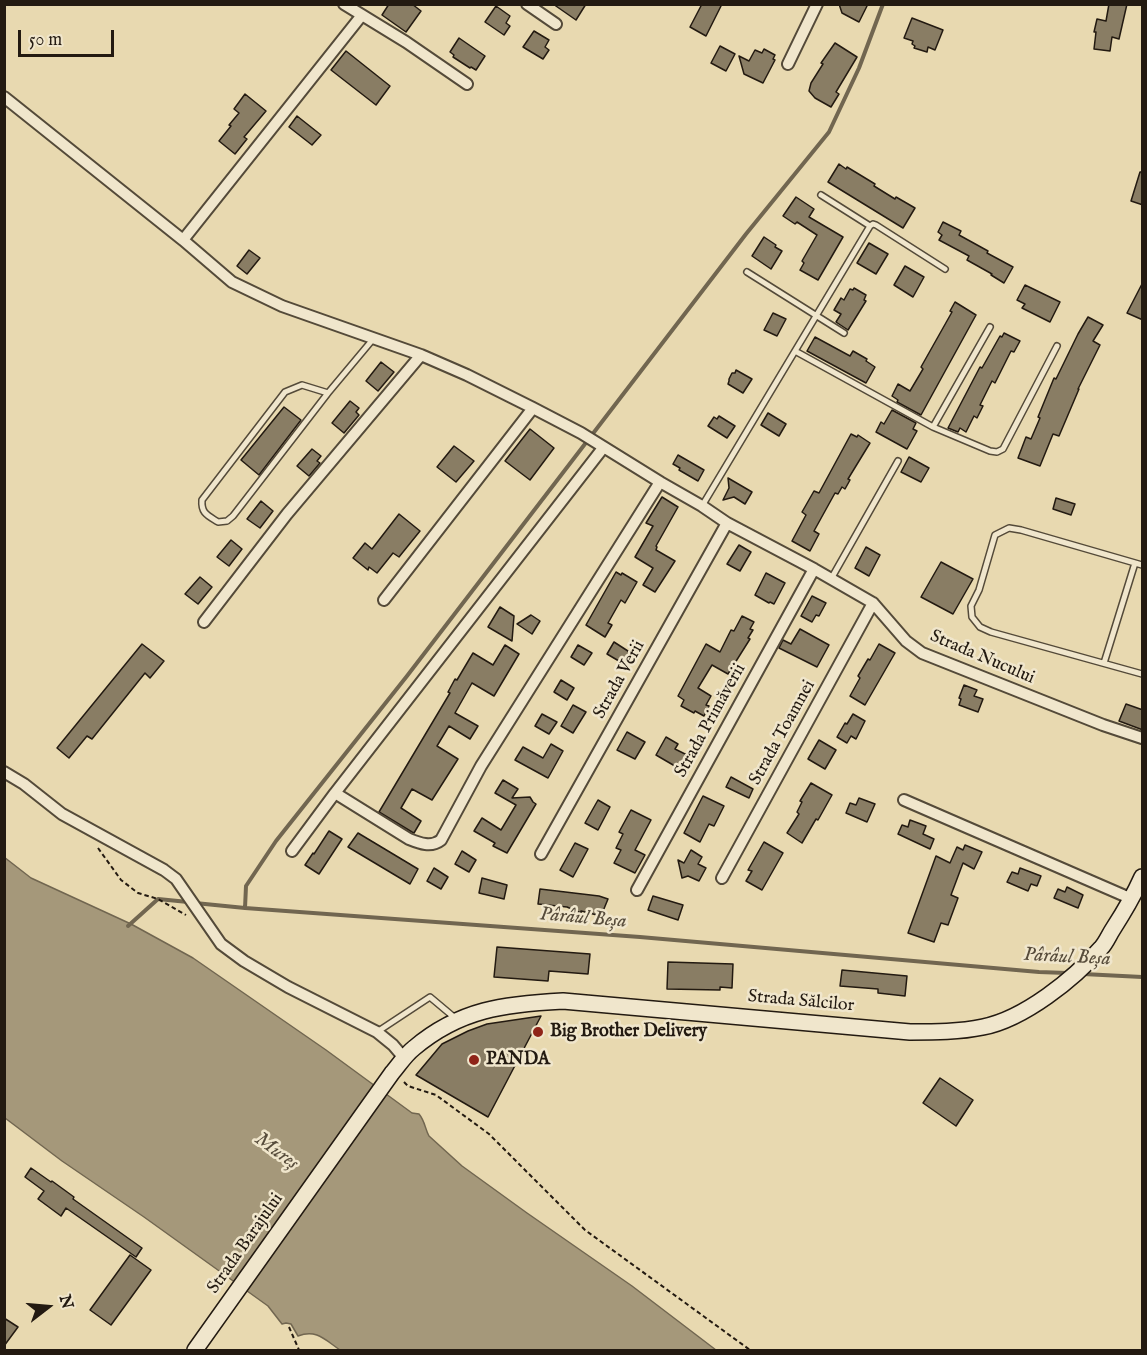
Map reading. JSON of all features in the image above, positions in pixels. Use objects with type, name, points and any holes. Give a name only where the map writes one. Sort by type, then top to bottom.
[{"type":"main road","name":"Strada Sălcilor","points":[[404,1058],[438,1029],[476,1012],[518,1003],[562,1000],[910,1032],[950,1032],[985,1027],[1012,1017],[1036,1004],[1070,978],[1101,948],[1143,877]]},
{"type":"main road","name":"Strada Barajului","points":[[195,1350],[404,1058]]},
{"type":"street","points":[[344,4],[406,42],[467,84]]},
{"type":"street","points":[[527,4],[556,24]]},
{"type":"street","points":[[788,64],[817,4]]},
{"type":"street","points":[[183,240],[362,15]]},
{"type":"street","name":"Strada Nucului","points":[[4,97],[232,282],[282,306],[374,338],[467,375],[581,433],[727,523],[873,603],[906,641],[922,653],[1103,725],[1143,738]]},
{"type":"street","points":[[204,622],[287,514],[421,356]]},
{"type":"street","points":[[384,600],[533,408]]},
{"type":"street","points":[[292,851],[600,446]]},
{"type":"street","points":[[335,793],[409,839],[427,844],[438,843],[481,766],[660,482]]},
{"type":"street","name":"Strada Verii","points":[[541,854],[727,523]]},
{"type":"street","name":"Strada Primăverii","points":[[637,890],[814,569]]},
{"type":"street","name":"Strada Toamnei","points":[[722,878],[873,603]]},
{"type":"street","points":[[4,772],[24,784],[62,814],[164,870],[176,879],[221,944],[244,961],[288,987],[377,1032],[404,1058]]},
{"type":"street","points":[[904,800],[1132,899]]},
{"type":"lane","points":[[821,195],[870,226],[876,225],[945,269]]},
{"type":"lane","points":[[702,506],[870,226]]},
{"type":"lane","points":[[747,272],[844,333]]},
{"type":"lane","points":[[933,427],[990,327]]},
{"type":"lane","points":[[328,393],[302,386],[285,392],[202,500],[201,507],[205,514],[218,522],[227,521],[233,516],[328,393],[374,338]]},
{"type":"lane","points":[[795,351],[933,427],[997,452],[1004,449],[1057,346]]},
{"type":"lane","points":[[831,579],[898,461]]},
{"type":"lane","points":[[1143,565],[1008,528],[995,535],[979,590],[971,606],[972,616],[980,627],[991,632],[1143,674]]},
{"type":"lane","points":[[1104,663],[1135,563]]},
{"type":"lane","points":[[377,1032],[430,997],[457,1020]]},
{"type":"path","points":[[90,829],[99,850],[121,880],[138,893],[158,899],[189,917]]},
{"type":"path","points":[[392,1073],[408,1086],[436,1095],[489,1134],[585,1230],[750,1350]]},
{"type":"path","points":[[289,1327],[299,1350]]},
{"type":"water","name":"Mureș","points":[[4,857],[31,878],[131,924],[193,958],[412,1113],[419,1114],[429,1136],[462,1166],[632,1286],[716,1350],[340,1350],[316,1335],[298,1336],[291,1324],[282,1324],[268,1306],[62,1161],[5,1118]]},
{"type":"building","points":[[389,4],[412,4],[421,11],[406,32],[382,15]]},
{"type":"building","points":[[553,4],[586,4],[576,20]]},
{"type":"building","points":[[702,4],[722,4],[706,36],[690,27]]},
{"type":"building","points":[[839,4],[868,4],[859,22],[842,13]]},
{"type":"building","points":[[1109,4],[1127,4],[1119,39],[1112,37],[1110,51],[1094,49],[1097,19],[1106,21]]},
{"type":"building","points":[[496,6],[510,16],[506,23],[510,26],[504,35],[485,22]]},
{"type":"building","points":[[912,18],[943,30],[935,50],[928,47],[927,52],[914,48],[913,41],[904,38]]},
{"type":"building","points":[[534,31],[549,40],[545,47],[549,50],[543,59],[523,47]]},
{"type":"building","points":[[459,38],[485,56],[476,70],[453,57],[454,55],[450,52]]},
{"type":"building","points":[[835,43],[857,57],[836,92],[839,94],[831,107],[815,98],[809,91],[811,83],[823,64],[821,63]]},
{"type":"building","points":[[720,46],[735,54],[726,71],[711,63]]},
{"type":"building","points":[[764,49],[775,55],[773,59],[775,60],[763,83],[744,74],[739,56],[749,61],[755,50],[762,53]]},
{"type":"building","points":[[346,51],[390,86],[376,105],[331,70]]},
{"type":"building","points":[[245,94],[266,111],[244,137],[247,139],[235,154],[219,141],[239,113],[234,109]]},
{"type":"building","points":[[297,116],[321,135],[312,145],[289,127]]},
{"type":"building","points":[[839,164],[875,184],[874,186],[895,199],[896,197],[915,208],[903,228],[828,182]]},
{"type":"building","points":[[1140,172],[1143,172],[1143,205],[1131,201]]},
{"type":"building","points":[[796,197],[814,209],[809,217],[843,237],[818,280],[800,270],[804,263],[802,261],[817,235],[783,216]]},
{"type":"building","points":[[943,222],[961,231],[959,235],[988,251],[987,253],[1013,267],[1004,283],[967,260],[969,256],[939,240],[942,235],[938,232]]},
{"type":"building","points":[[764,237],[782,251],[771,269],[752,256]]},
{"type":"building","points":[[869,243],[888,254],[876,274],[857,263]]},
{"type":"building","points":[[249,250],[260,258],[247,274],[237,266]]},
{"type":"building","points":[[905,266],[924,277],[913,297],[894,285]]},
{"type":"building","points":[[1143,282],[1143,320],[1127,313]]},
{"type":"building","points":[[1025,285],[1060,302],[1050,322],[1022,308],[1025,304],[1017,300]]},
{"type":"building","points":[[854,288],[866,295],[864,300],[866,301],[848,330],[836,322],[841,314],[834,310],[841,298],[844,300],[850,289]]},
{"type":"building","points":[[955,302],[976,315],[921,415],[897,402],[898,400],[892,396],[898,384],[910,391],[952,312],[950,311]]},
{"type":"building","points":[[773,313],[786,319],[777,336],[764,330]]},
{"type":"building","points":[[1088,317],[1103,325],[1093,341],[1100,345],[1078,389],[1059,436],[1053,434],[1040,466],[1018,458],[1026,437],[1031,439],[1054,378],[1056,379]]},
{"type":"building","points":[[1004,333],[1020,341],[1014,352],[1011,351],[995,383],[992,381],[980,405],[983,406],[977,418],[974,416],[966,432],[960,428],[958,432],[948,428],[980,367],[982,368]]},
{"type":"building","points":[[815,337],[850,356],[853,351],[867,359],[866,361],[875,367],[866,383],[807,351]]},
{"type":"building","points":[[381,362],[394,372],[378,391],[366,381]]},
{"type":"building","points":[[736,370],[752,379],[743,393],[728,384],[732,373]]},
{"type":"building","points":[[350,401],[359,408],[356,412],[359,415],[344,433],[332,423]]},
{"type":"building","points":[[284,407],[301,420],[259,475],[241,460]]},
{"type":"building","points":[[892,410],[916,423],[913,429],[917,431],[907,449],[876,432],[881,422],[884,424]]},
{"type":"building","points":[[768,413],[786,424],[779,436],[761,425]]},
{"type":"building","points":[[719,416],[735,426],[727,438],[708,426],[714,417],[717,419]]},
{"type":"building","points":[[530,429],[554,448],[530,480],[505,461]]},
{"type":"building","points":[[851,434],[857,437],[858,435],[870,443],[848,479],[850,480],[845,489],[842,487],[838,494],[835,493],[814,531],[819,534],[810,551],[792,541],[806,515],[802,512],[814,491],[819,493]]},
{"type":"building","points":[[454,446],[474,461],[456,482],[437,467]]},
{"type":"building","points":[[312,449],[321,456],[317,461],[320,463],[309,476],[297,466]]},
{"type":"building","points":[[678,455],[704,470],[698,481],[673,464]]},
{"type":"building","points":[[909,457],[929,468],[921,482],[901,472]]},
{"type":"building","points":[[728,478],[752,492],[745,504],[734,497],[723,500],[729,488]]},
{"type":"building","points":[[662,497],[678,507],[656,546],[656,550],[675,561],[655,592],[643,585],[653,568],[635,557],[653,526],[646,523]]},
{"type":"building","points":[[1056,498],[1075,504],[1071,515],[1053,509]]},
{"type":"building","points":[[261,501],[273,511],[260,528],[247,519]]},
{"type":"building","points":[[399,514],[420,531],[399,557],[393,553],[377,573],[369,567],[368,570],[353,558],[365,543],[372,549]]},
{"type":"building","points":[[231,540],[242,549],[229,566],[217,557]]},
{"type":"building","points":[[739,545],[751,552],[740,571],[727,564]]},
{"type":"building","points":[[866,547],[880,555],[869,576],[855,568]]},
{"type":"building","points":[[941,562],[973,579],[953,614],[921,597]]},
{"type":"building","points":[[616,572],[637,582],[625,603],[621,600],[608,623],[612,625],[605,637],[586,625]]},
{"type":"building","points":[[766,573],[785,583],[774,604],[755,595]]},
{"type":"building","points":[[200,577],[212,587],[198,604],[185,594]]},
{"type":"building","points":[[812,596],[826,603],[819,616],[816,615],[812,622],[801,616]]},
{"type":"building","points":[[500,607],[514,616],[512,641],[488,627]]},
{"type":"building","points":[[531,615],[540,621],[532,634],[517,624]]},
{"type":"building","points":[[742,616],[754,622],[750,629],[753,630],[748,638],[750,639],[728,674],[712,665],[698,688],[711,696],[704,716],[681,706],[684,700],[678,696],[706,644],[720,652],[731,630],[734,631]]},
{"type":"building","points":[[800,629],[829,645],[817,667],[779,648],[783,640],[791,644]]},
{"type":"building","points":[[614,642],[631,653],[624,664],[607,654]]},
{"type":"building","points":[[142,644],[164,661],[150,678],[145,673],[92,739],[87,736],[69,758],[57,748]]},
{"type":"building","points":[[879,644],[895,653],[865,705],[850,696],[860,678],[858,676]]},
{"type":"building","points":[[505,645],[519,654],[494,696],[472,683],[455,713],[478,726],[470,739],[449,726],[437,746],[458,759],[432,800],[412,789],[401,808],[421,821],[414,833],[379,812],[450,693],[448,692],[455,679],[457,680],[473,653],[493,665]]},
{"type":"building","points":[[578,645],[592,653],[584,665],[571,657]]},
{"type":"building","points":[[561,680],[574,688],[567,700],[554,692]]},
{"type":"building","points":[[964,685],[977,690],[974,696],[983,699],[978,712],[959,705]]},
{"type":"building","points":[[1126,704],[1143,710],[1143,730],[1119,721]]},
{"type":"building","points":[[573,705],[586,712],[573,733],[561,726]]},
{"type":"building","points":[[542,714],[557,722],[549,734],[535,726]]},
{"type":"building","points":[[853,714],[865,721],[856,739],[851,736],[847,743],[837,737]]},
{"type":"building","points":[[627,732],[645,742],[635,759],[617,750]]},
{"type":"building","points":[[666,737],[678,744],[675,749],[687,755],[680,769],[656,755]]},
{"type":"building","points":[[819,740],[836,750],[825,769],[808,759]]},
{"type":"building","points":[[551,744],[563,751],[548,778],[515,760],[523,747],[543,758]]},
{"type":"building","points":[[731,777],[753,789],[749,798],[726,787]]},
{"type":"building","points":[[503,780],[518,789],[512,798],[530,797],[536,804],[507,853],[493,846],[495,843],[474,831],[482,818],[501,830],[516,805],[495,793]]},
{"type":"building","points":[[811,783],[832,795],[802,843],[787,833],[799,814],[797,812],[802,802],[800,801]]},
{"type":"building","points":[[703,796],[724,806],[714,826],[709,824],[700,842],[684,833]]},
{"type":"building","points":[[859,798],[875,804],[867,822],[846,813],[850,803],[856,805]]},
{"type":"building","points":[[598,800],[610,807],[598,830],[585,823]]},
{"type":"building","points":[[631,810],[651,820],[635,850],[645,855],[635,873],[614,863],[621,850],[616,848],[623,834],[619,832]]},
{"type":"building","points":[[910,820],[926,826],[923,834],[934,839],[930,849],[898,834],[902,825],[908,827]]},
{"type":"building","points":[[329,831],[342,839],[319,874],[305,865]]},
{"type":"building","points":[[358,833],[418,869],[410,884],[348,847]]},
{"type":"building","points":[[764,842],[783,853],[762,890],[746,881],[752,871],[748,870]]},
{"type":"building","points":[[575,843],[588,849],[573,877],[560,870]]},
{"type":"building","points":[[965,845],[982,852],[974,869],[963,863],[951,895],[958,898],[948,925],[941,923],[934,942],[908,933],[936,856],[950,863],[957,847],[963,850]]},
{"type":"building","points":[[691,850],[702,857],[698,864],[706,868],[699,881],[688,876],[682,878],[678,860],[684,863]]},
{"type":"building","points":[[462,851],[476,860],[469,872],[455,864]]},
{"type":"building","points":[[434,868],[448,877],[441,889],[427,881]]},
{"type":"building","points":[[1020,868],[1041,876],[1037,886],[1031,884],[1028,891],[1007,882],[1012,872],[1018,874]]},
{"type":"building","points":[[482,878],[507,885],[504,899],[479,893]]},
{"type":"building","points":[[1067,887],[1083,895],[1078,908],[1054,898],[1058,889],[1065,892]]},
{"type":"building","points":[[540,889],[608,899],[601,916],[581,911],[581,913],[567,907],[538,904]]},
{"type":"building","points":[[653,896],[683,905],[678,920],[648,910]]},
{"type":"building","points":[[497,947],[590,954],[588,974],[549,971],[548,981],[494,977]]},
{"type":"building","points":[[668,962],[733,964],[732,988],[720,987],[720,990],[667,989]]},
{"type":"building","points":[[842,970],[907,976],[905,996],[878,993],[878,989],[840,986]]},
{"type":"building","name":"PANDA","points":[[541,1016],[488,1117],[416,1075],[442,1044],[468,1031],[487,1024]]},
{"type":"building","points":[[940,1078],[973,1100],[956,1126],[923,1103]]},
{"type":"building","points":[[31,1168],[142,1248],[136,1257],[66,1208],[61,1216],[38,1199],[44,1191],[25,1177]]},
{"type":"building","points":[[130,1255],[151,1270],[111,1325],[90,1310]]},
{"type":"building","points":[[4,1318],[18,1327],[4,1346]]},
{"type":"waterway","points":[[245,908],[246,886],[276,841],[407,676],[746,234],[829,132],[859,68],[883,4]]},
{"type":"waterway","name":"Pârâul Beșa","points":[[128,926],[158,899],[188,902]]},
{"type":"waterway","name":"Pârâul Beșa","points":[[195,903],[1067,973]]},
{"type":"waterway","name":"Pârâul Beșa","points":[[1083,974],[1142,977]]},
{"type":"place","name":"Big Brother Delivery","points":[[538,1032]]},
{"type":"place","name":"PANDA","points":[[474,1060]]}]
